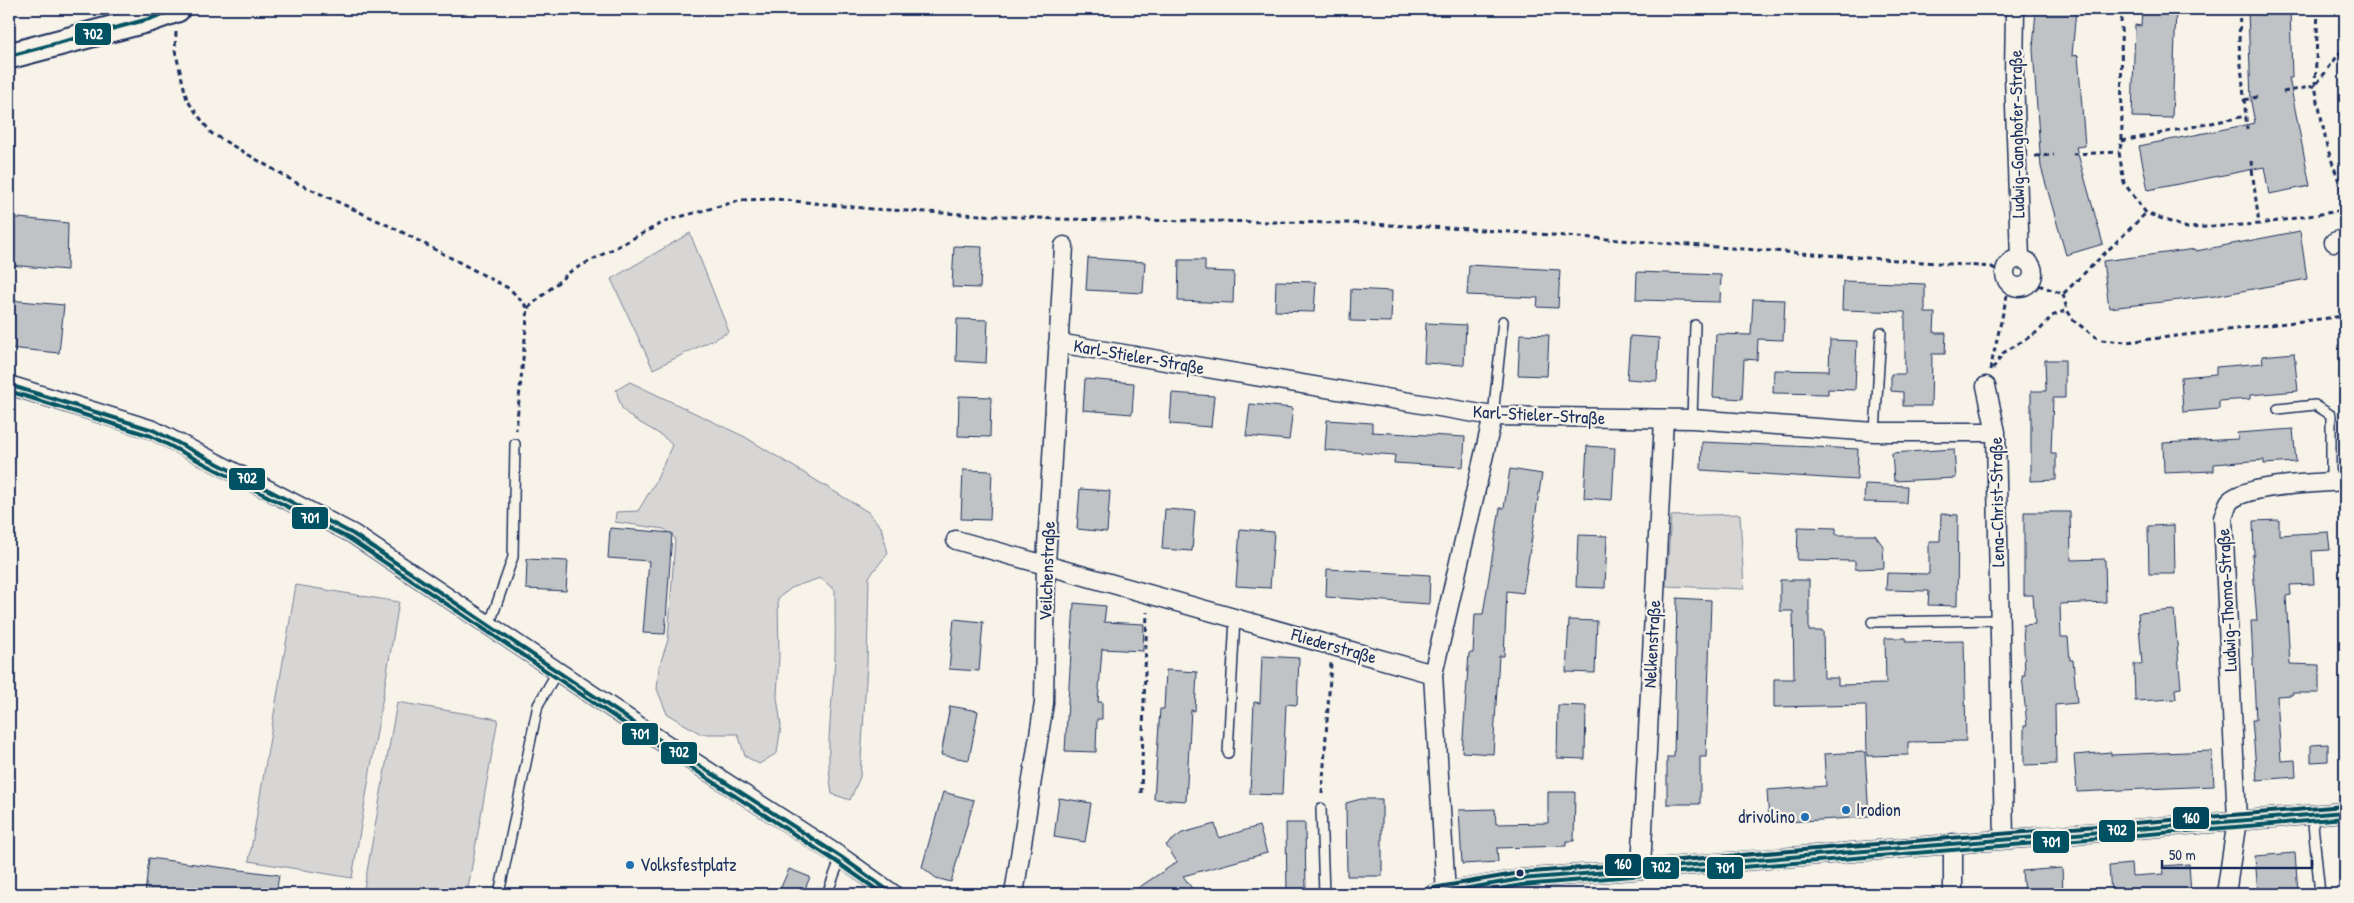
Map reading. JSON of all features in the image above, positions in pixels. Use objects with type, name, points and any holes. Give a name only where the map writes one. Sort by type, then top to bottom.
[{"type":"main road","points":[[9,56],[149,19],[176,9]]},
{"type":"street","name":"Ludwig-Ganghofer-Straße","points":[[2015,9],[2014,75],[2020,259]]},
{"type":"street","name":"Veilchenstraße","points":[[1014,894],[1044,704],[1046,564],[1064,246]]},
{"type":"street","points":[[2020,259],[2027,261],[2032,267],[2033,275],[2030,282],[2022,286],[2008,280],[2008,264],[2020,259]]},
{"type":"street","name":"Karl-Stieler-Straße","points":[[1058,343],[1493,416],[1692,419],[1875,432],[1996,432]]},
{"type":"street","points":[[9,386],[153,430],[354,534],[658,740],[841,857],[882,891]]},
{"type":"street","name":"Lena-Christ-Straße","points":[[1986,386],[1996,432],[2004,839]]},
{"type":"street","points":[[1493,416],[1433,674],[1442,893],[1521,879],[1640,868],[2345,812]]},
{"type":"street","name":"Nelkenstraße","points":[[1640,868],[1664,419]]},
{"type":"street","name":"Ludwig-Thoma-Straße","points":[[2226,894],[2237,820],[2223,518],[2230,501],[2243,493],[2267,488],[2338,481]]},
{"type":"street","name":"Fliederstraße","points":[[956,540],[1433,674]]},
{"type":"street","points":[[1953,843],[1953,894]]},
{"type":"lane","points":[[1493,416],[1503,321]]},
{"type":"lane","points":[[1692,419],[1695,325]]},
{"type":"lane","points":[[1875,432],[1881,332]]},
{"type":"lane","points":[[2278,409],[2315,405],[2330,416],[2338,481]]},
{"type":"lane","points":[[489,626],[513,557],[515,444]]},
{"type":"lane","points":[[1228,753],[1235,617]]},
{"type":"lane","points":[[1872,622],[2000,620]]},
{"type":"lane","points":[[499,894],[538,705],[558,672]]},
{"type":"lane","points":[[1321,808],[1324,894]]},
{"type":"lane","points":[[2312,814],[2320,894]]},
{"type":"lane","points":[[827,894],[841,857]]},
{"type":"path","points":[[176,9],[175,50],[187,100],[211,132],[295,182],[398,230],[510,289],[528,308]]},
{"type":"path","points":[[2121,9],[2122,141],[2119,152],[2124,183],[2146,213],[2187,228],[2259,224],[2345,210]]},
{"type":"path","points":[[2240,9],[2240,43],[2247,129]]},
{"type":"path","points":[[2318,9],[2315,86],[2327,147],[2345,199]]},
{"type":"path","points":[[2283,92],[2315,86],[2345,46]]},
{"type":"path","points":[[2244,100],[2257,97]]},
{"type":"path","points":[[2122,141],[2246,116]]},
{"type":"path","points":[[2073,154],[2119,152]]},
{"type":"path","points":[[2251,161],[2259,224]]},
{"type":"path","points":[[515,444],[528,308],[571,271],[668,220],[742,200],[775,199],[891,210],[1055,219],[1348,223],[1469,229],[1992,267],[2008,280],[1988,378],[2003,353],[2039,332],[2052,316],[2067,310]]},
{"type":"path","points":[[2063,294],[2146,213]]},
{"type":"path","points":[[2030,282],[2063,294]]},
{"type":"path","points":[[2063,294],[2067,310],[2074,321],[2100,340],[2126,342],[2345,316]]},
{"type":"path","points":[[1140,794],[1148,593]]},
{"type":"path","points":[[1321,808],[1332,645]]},
{"type":"shaded area","points":[[690,233],[729,332],[653,369],[611,279]]},
{"type":"shaded area","points":[[630,382],[745,437],[868,512],[881,527],[888,553],[869,577],[867,664],[860,777],[850,800],[832,794],[829,749],[835,664],[835,590],[820,578],[793,587],[778,598],[779,656],[777,697],[781,726],[777,753],[759,764],[745,756],[738,734],[701,734],[667,714],[657,689],[659,667],[668,640],[675,538],[664,529],[615,522],[616,512],[638,511],[656,481],[672,445],[667,439],[632,418],[622,408],[616,390]]},
{"type":"shaded area","points":[[1740,514],[1744,589],[1666,586],[1671,516]]},
{"type":"shaded area","points":[[296,585],[399,602],[352,878],[249,861]]},
{"type":"shaded area","points":[[397,702],[498,719],[467,894],[363,894]]},
{"type":"building","points":[[2036,9],[2076,9],[2072,56],[2078,55],[2085,146],[2076,147],[2103,244],[2066,255],[2041,167],[2033,49]]},
{"type":"building","points":[[2142,9],[2176,9],[2172,118],[2132,117],[2135,25],[2141,26]]},
{"type":"building","points":[[2248,9],[2290,9],[2292,78],[2289,78],[2310,186],[2269,194],[2264,167],[2148,190],[2139,146],[2255,123],[2251,102]]},
{"type":"building","points":[[9,217],[68,223],[67,270],[9,265]]},
{"type":"building","points":[[2300,231],[2307,279],[2215,296],[2109,308],[2103,261],[2196,249],[2196,251]]},
{"type":"building","points":[[954,246],[982,247],[980,288],[952,287]]},
{"type":"building","points":[[1088,258],[1145,262],[1143,293],[1086,290]]},
{"type":"building","points":[[1179,260],[1205,260],[1205,271],[1234,272],[1233,303],[1178,301]]},
{"type":"building","points":[[1469,265],[1560,270],[1558,308],[1537,307],[1538,298],[1467,295]]},
{"type":"building","points":[[1637,272],[1721,275],[1720,302],[1636,300]]},
{"type":"building","points":[[1276,281],[1316,282],[1314,312],[1275,311]]},
{"type":"building","points":[[1843,281],[1925,284],[1925,313],[1935,313],[1934,333],[1946,333],[1945,354],[1932,354],[1931,406],[1903,406],[1903,392],[1891,391],[1891,374],[1905,374],[1905,312],[1842,310]]},
{"type":"building","points":[[1351,289],[1392,291],[1391,322],[1350,321]]},
{"type":"building","points":[[1753,299],[1785,300],[1783,340],[1758,339],[1757,360],[1744,359],[1742,399],[1713,397],[1716,334],[1751,335]]},
{"type":"building","points":[[9,300],[64,305],[59,353],[9,348]]},
{"type":"building","points":[[957,319],[988,320],[986,363],[956,361]]},
{"type":"building","points":[[1426,323],[1466,325],[1464,365],[1424,363]]},
{"type":"building","points":[[1520,334],[1549,335],[1547,376],[1518,375]]},
{"type":"building","points":[[1630,336],[1659,338],[1657,381],[1627,379]]},
{"type":"building","points":[[1830,340],[1857,341],[1855,390],[1828,389],[1828,394],[1773,393],[1774,370],[1829,371]]},
{"type":"building","points":[[2294,353],[2298,391],[2250,395],[2250,399],[2219,401],[2219,409],[2183,412],[2181,377],[2216,374],[2216,367],[2263,363],[2262,356]]},
{"type":"building","points":[[2045,360],[2065,360],[2065,398],[2053,398],[2051,454],[2056,454],[2056,480],[2031,481],[2031,391],[2046,391]]},
{"type":"building","points":[[1085,379],[1134,383],[1132,414],[1083,410]]},
{"type":"building","points":[[1172,393],[1214,396],[1211,427],[1170,424]]},
{"type":"building","points":[[959,396],[991,397],[990,437],[958,436]]},
{"type":"building","points":[[1250,404],[1293,408],[1289,440],[1246,436]]},
{"type":"building","points":[[1327,420],[1372,423],[1372,432],[1465,437],[1463,467],[1394,463],[1395,455],[1325,450]]},
{"type":"building","points":[[2293,429],[2296,462],[2264,464],[2264,460],[2214,464],[2214,471],[2164,473],[2163,443],[2238,439],[2237,433]]},
{"type":"building","points":[[1702,442],[1858,449],[1857,480],[1701,470]]},
{"type":"building","points":[[1587,446],[1615,448],[1612,500],[1584,498]]},
{"type":"building","points":[[1954,449],[1956,478],[1894,481],[1892,453]]},
{"type":"building","points":[[1510,469],[1542,474],[1523,593],[1507,591],[1504,656],[1499,656],[1493,754],[1462,752],[1469,653],[1473,653],[1475,614],[1483,614],[1500,508],[1504,508]]},
{"type":"building","points":[[963,470],[992,471],[990,520],[961,519]]},
{"type":"building","points":[[1865,484],[1907,486],[1906,503],[1864,502]]},
{"type":"building","points":[[1080,489],[1110,491],[1107,532],[1077,529]]},
{"type":"building","points":[[1165,509],[1195,511],[1192,551],[1162,549]]},
{"type":"building","points":[[2024,512],[2070,512],[2071,560],[2105,559],[2106,602],[2060,604],[2061,637],[2068,637],[2070,660],[2073,660],[2077,703],[2055,705],[2056,764],[2024,765],[2024,726],[2027,726],[2022,675],[2025,675],[2023,625],[2035,624],[2033,595],[2024,595]]},
{"type":"building","points":[[1941,514],[1958,515],[1957,606],[1928,605],[1929,591],[1886,590],[1887,573],[1929,574],[1929,541],[1940,541]]},
{"type":"building","points":[[2279,520],[2279,535],[2328,532],[2330,550],[2312,551],[2314,584],[2290,585],[2291,595],[2286,596],[2290,664],[2319,665],[2319,693],[2292,693],[2292,695],[2277,696],[2281,761],[2295,760],[2296,777],[2257,780],[2252,720],[2256,720],[2251,621],[2257,621],[2252,555],[2254,555],[2253,521]]},
{"type":"building","points":[[2174,525],[2175,574],[2149,574],[2148,526]]},
{"type":"building","points":[[1798,527],[1836,528],[1836,535],[1875,535],[1883,546],[1884,568],[1855,569],[1855,561],[1797,560]]},
{"type":"building","points":[[610,528],[672,533],[665,634],[643,633],[649,561],[608,558]]},
{"type":"building","points":[[1240,529],[1274,532],[1270,588],[1236,586]]},
{"type":"building","points":[[1578,535],[1607,536],[1605,588],[1576,587]]},
{"type":"building","points":[[527,559],[568,561],[566,591],[526,589]]},
{"type":"building","points":[[1327,569],[1430,575],[1429,604],[1326,597]]},
{"type":"building","points":[[1780,580],[1809,580],[1809,631],[1823,631],[1824,678],[1838,678],[1838,685],[1886,684],[1885,638],[1906,638],[1906,642],[1964,641],[1966,741],[1908,742],[1908,755],[1867,756],[1866,705],[1774,707],[1774,679],[1794,679],[1793,611],[1780,611]]},
{"type":"building","points":[[1677,598],[1711,600],[1706,757],[1700,757],[1700,804],[1667,804],[1667,757],[1674,757]]},
{"type":"building","points":[[1074,603],[1106,606],[1104,622],[1144,624],[1143,651],[1102,649],[1098,702],[1102,702],[1102,719],[1097,719],[1096,752],[1065,751]]},
{"type":"building","points":[[2174,610],[2181,688],[2175,689],[2176,699],[2135,701],[2134,664],[2142,664],[2138,613]]},
{"type":"building","points":[[954,619],[983,622],[979,671],[949,669]]},
{"type":"building","points":[[1569,620],[1597,621],[1595,673],[1566,672]]},
{"type":"building","points":[[1262,656],[1299,658],[1297,705],[1286,704],[1282,795],[1250,794],[1254,702],[1260,703]]},
{"type":"building","points":[[1166,670],[1197,672],[1195,711],[1191,710],[1186,801],[1154,799],[1160,709],[1164,709]]},
{"type":"building","points":[[1558,705],[1586,706],[1585,759],[1557,758]]},
{"type":"building","points":[[950,706],[978,711],[969,760],[941,755]]},
{"type":"building","points":[[2328,744],[2328,761],[2311,762],[2311,745]]},
{"type":"building","points":[[2212,751],[2214,786],[2077,792],[2074,755],[2111,752],[2111,755]]},
{"type":"building","points":[[1865,752],[1869,817],[1769,823],[1767,790],[1826,786],[1824,754]]},
{"type":"building","points":[[943,792],[974,800],[951,882],[936,878],[922,867]]},
{"type":"building","points":[[1548,792],[1575,792],[1574,841],[1566,841],[1566,846],[1497,848],[1498,862],[1462,864],[1459,810],[1495,809],[1496,824],[1548,823]]},
{"type":"building","points":[[1059,798],[1091,803],[1085,842],[1054,837]]},
{"type":"building","points":[[1361,799],[1382,799],[1382,876],[1347,876],[1346,803]]},
{"type":"building","points":[[1286,823],[1305,823],[1306,894],[1287,894]]},
{"type":"building","points":[[1215,824],[1219,838],[1259,826],[1267,853],[1183,876],[1196,894],[1129,894],[1177,862],[1166,845],[1182,833]]},
{"type":"building","points":[[2295,853],[2298,892],[2258,894],[2255,856]]},
{"type":"building","points":[[149,858],[279,875],[276,894],[145,894]]},
{"type":"building","points":[[2131,864],[2132,876],[2164,874],[2163,866],[2189,864],[2191,894],[2111,894],[2109,866]]},
{"type":"building","points":[[2062,868],[2063,894],[2024,894],[2022,871]]},
{"type":"building","points":[[789,869],[810,877],[803,894],[778,894]]},
{"type":"transit line","name":"702","points":[[9,56],[149,19],[177,9]]},
{"type":"transit line","name":"702","points":[[9,385],[153,430],[353,534],[658,739],[841,857],[893,894]]},
{"type":"transit line","name":"701","points":[[9,391],[151,436],[350,539],[655,744],[883,894]]},
{"type":"transit line","name":"160","points":[[1433,888],[1520,873],[2344,806]]},
{"type":"transit line","name":"702","points":[[1434,894],[1521,879],[2345,812]]},
{"type":"transit line","name":"701","points":[[1469,894],[1522,885],[2345,818]]},
{"type":"place","name":"Irodion","points":[[1846,810]]},
{"type":"place","name":"drivolino","points":[[1805,817]]},
{"type":"place","name":"Volksfestplatz","points":[[630,865]]}]
